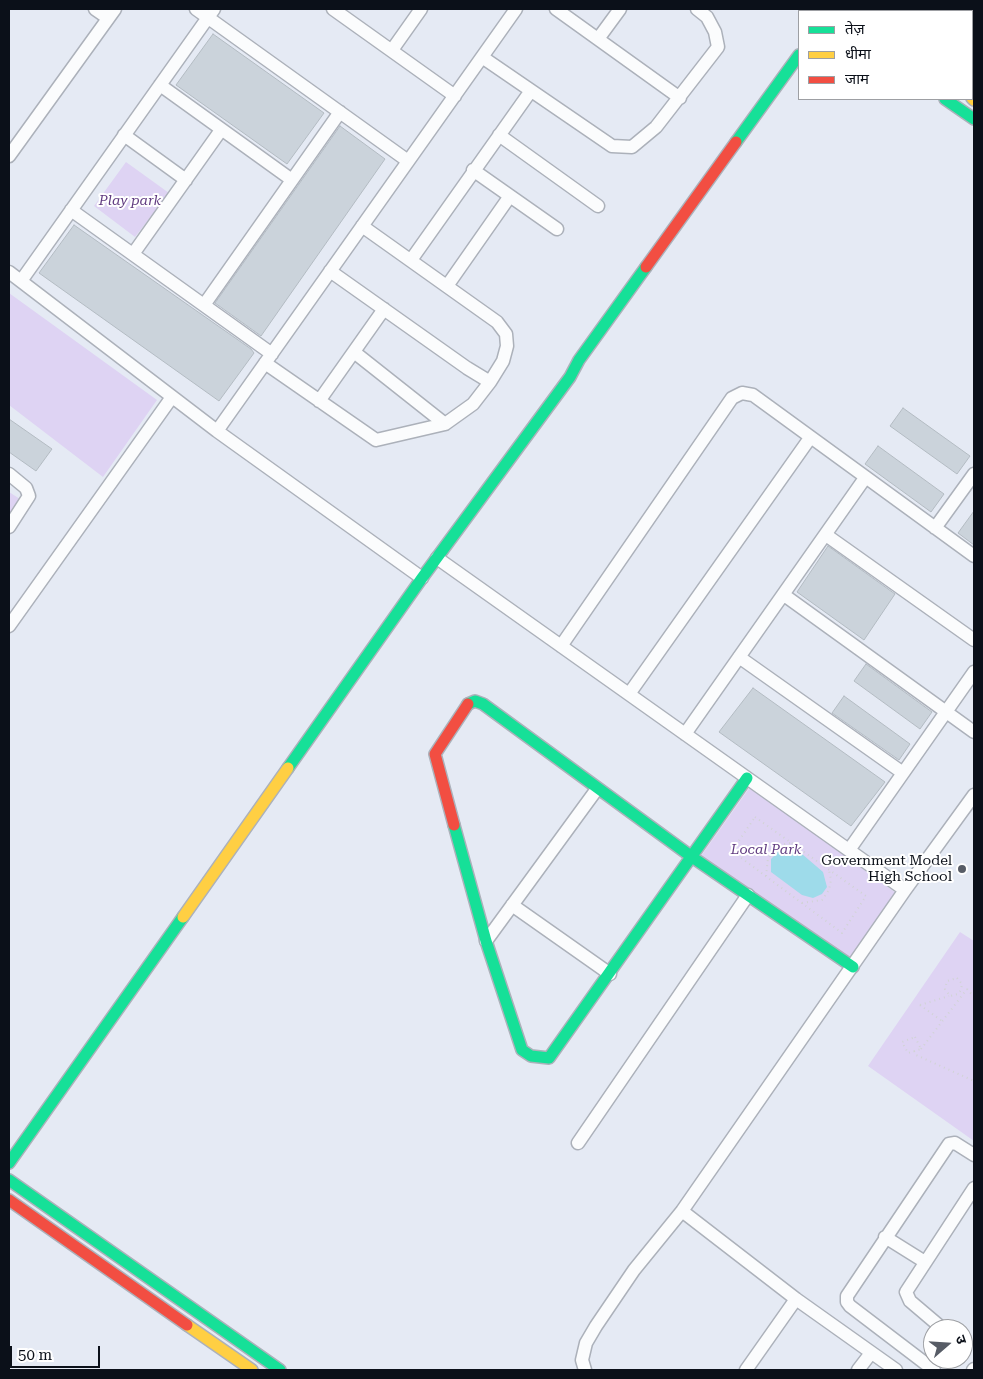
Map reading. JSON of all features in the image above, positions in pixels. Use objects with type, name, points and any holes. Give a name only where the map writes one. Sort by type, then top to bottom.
[{"type":"main road","points":[[9,1163],[422,578],[570,377],[579,360],[798,56]]},
{"type":"main road","points":[[946,100],[974,119]]},
{"type":"main road","points":[[747,778],[692,857],[610,974],[548,1058],[531,1056],[522,1050],[486,941],[435,754],[468,704],[475,701],[482,704],[692,857],[853,967]]},
{"type":"main road","points":[[9,1180],[280,1370]]},
{"type":"main road","points":[[9,1200],[252,1370]]},
{"type":"street","points":[[9,156],[112,14],[95,9]]},
{"type":"street","points":[[196,9],[211,13],[340,112],[408,161]]},
{"type":"street","points":[[333,9],[454,96]]},
{"type":"street","points":[[392,50],[421,9]]},
{"type":"street","points":[[217,431],[516,9]]},
{"type":"street","points":[[556,9],[680,98]]},
{"type":"street","points":[[598,39],[620,9]]},
{"type":"street","points":[[482,57],[530,92],[612,146],[632,147],[656,127],[718,47],[715,32],[707,17],[697,9]]},
{"type":"street","points":[[21,281],[211,13]]},
{"type":"street","points":[[160,85],[292,180]]},
{"type":"street","points":[[411,260],[530,92]]},
{"type":"street","points":[[204,304],[340,112]]},
{"type":"street","points":[[133,254],[221,130]]},
{"type":"street","points":[[499,135],[598,206]]},
{"type":"street","points":[[124,136],[186,180]]},
{"type":"street","points":[[473,170],[556,229]]},
{"type":"street","points":[[448,286],[510,196]]},
{"type":"street","points":[[71,210],[204,304],[319,401],[376,440],[445,424],[473,404],[490,382],[503,361],[507,346],[506,334],[497,322],[362,226]]},
{"type":"street","points":[[330,271],[466,368],[490,382]]},
{"type":"street","points":[[9,272],[217,431],[422,578]]},
{"type":"street","points":[[319,401],[384,309]]},
{"type":"street","points":[[354,352],[445,424]]},
{"type":"street","points":[[561,646],[732,398],[742,392],[753,395],[974,556]]},
{"type":"street","points":[[9,626],[172,397]]},
{"type":"street","points":[[629,694],[810,438]]},
{"type":"street","points":[[9,474],[26,488],[29,496],[9,527]]},
{"type":"street","points":[[935,528],[974,474]]},
{"type":"street","points":[[685,734],[865,478]]},
{"type":"street","points":[[826,535],[974,640]]},
{"type":"street","points":[[437,558],[905,890]]},
{"type":"street","points":[[784,595],[974,732]]},
{"type":"street","points":[[739,658],[903,773]]},
{"type":"street","points":[[849,850],[974,672]]},
{"type":"street","points":[[486,941],[598,789]]},
{"type":"street","points":[[585,1370],[582,1360],[586,1343],[634,1270],[682,1211],[974,794]]},
{"type":"street","points":[[578,1143],[748,895]]},
{"type":"street","points":[[512,905],[610,974]]},
{"type":"street","points":[[923,1360],[846,1302],[847,1296],[949,1144],[955,1143],[974,1155]]},
{"type":"street","points":[[931,1319],[906,1297],[908,1286],[974,1188]]},
{"type":"street","points":[[682,1211],[796,1299],[896,1370]]},
{"type":"street","points":[[885,1237],[925,1262]]},
{"type":"street","points":[[746,1370],[796,1299]]},
{"type":"street","points":[[858,1370],[871,1353]]},
{"type":"path","points":[[755,817],[791,843],[866,896],[842,933],[732,851],[755,817]]},
{"type":"path","points":[[766,877],[768,858],[780,845],[791,843]]},
{"type":"path","points":[[801,903],[822,900],[829,890],[830,870]]},
{"type":"path","points":[[942,1021],[920,1004],[958,994],[962,984],[957,978],[947,980],[945,989],[950,996]]},
{"type":"path","points":[[961,990],[967,989]]},
{"type":"path","points":[[967,989],[974,996]]},
{"type":"path","points":[[921,1049],[916,1038],[902,1042],[908,1053],[921,1049],[967,989]]},
{"type":"path","points":[[958,994],[961,997]]},
{"type":"path","points":[[914,1051],[916,1055],[974,1081]]},
{"type":"green space","name":"Play park","points":[[126,162],[169,193],[135,237],[94,206]]},
{"type":"green space","points":[[9,293],[157,400],[103,477],[9,405]]},
{"type":"green space","points":[[9,492],[20,499],[9,515]]},
{"type":"green space","name":"Local Park","points":[[750,787],[896,893],[851,960],[701,856]]},
{"type":"green space","points":[[960,932],[974,941],[974,1141],[868,1066]]},
{"type":"water","points":[[795,848],[823,872],[827,887],[822,894],[813,898],[802,895],[771,872],[771,859],[780,850]]},
{"type":"building","points":[[213,34],[324,113],[287,164],[176,85]]},
{"type":"building","points":[[340,126],[385,159],[261,336],[215,303]]},
{"type":"building","points":[[74,225],[251,349],[254,353],[219,401],[39,273]]},
{"type":"building","points":[[903,408],[970,456],[957,474],[890,426]]},
{"type":"building","points":[[9,419],[52,449],[36,471],[9,452]]},
{"type":"building","points":[[878,446],[944,494],[931,512],[865,464]]},
{"type":"building","points":[[974,511],[974,545],[958,533]]},
{"type":"building","points":[[828,546],[895,594],[864,640],[797,592]]},
{"type":"building","points":[[866,664],[932,712],[920,729],[854,681]]},
{"type":"building","points":[[753,688],[885,782],[851,826],[719,732]]},
{"type":"building","points":[[844,696],[910,744],[899,760],[832,713]]},
{"type":"traffic: fast","points":[[736,142],[798,56]]},
{"type":"traffic: fast","points":[[946,100],[974,119]]},
{"type":"traffic: fast","points":[[288,768],[422,578],[570,377],[579,360],[646,267]]},
{"type":"traffic: fast","points":[[468,704],[475,701],[483,704],[692,857],[853,967]]},
{"type":"traffic: fast","points":[[454,825],[486,941],[522,1050],[531,1056],[549,1058],[747,778]]},
{"type":"traffic: fast","points":[[9,1163],[183,917]]},
{"type":"traffic: fast","points":[[9,1180],[280,1370]]},
{"type":"traffic: slow","points":[[183,917],[288,768]]},
{"type":"traffic: slow","points":[[187,1325],[252,1370]]},
{"type":"traffic: jam","points":[[646,267],[736,142]]},
{"type":"traffic: jam","points":[[454,825],[435,754],[468,704]]},
{"type":"traffic: jam","points":[[9,1200],[187,1325]]},
{"type":"place","name":"Government Model High School","points":[[962,869]]}]
